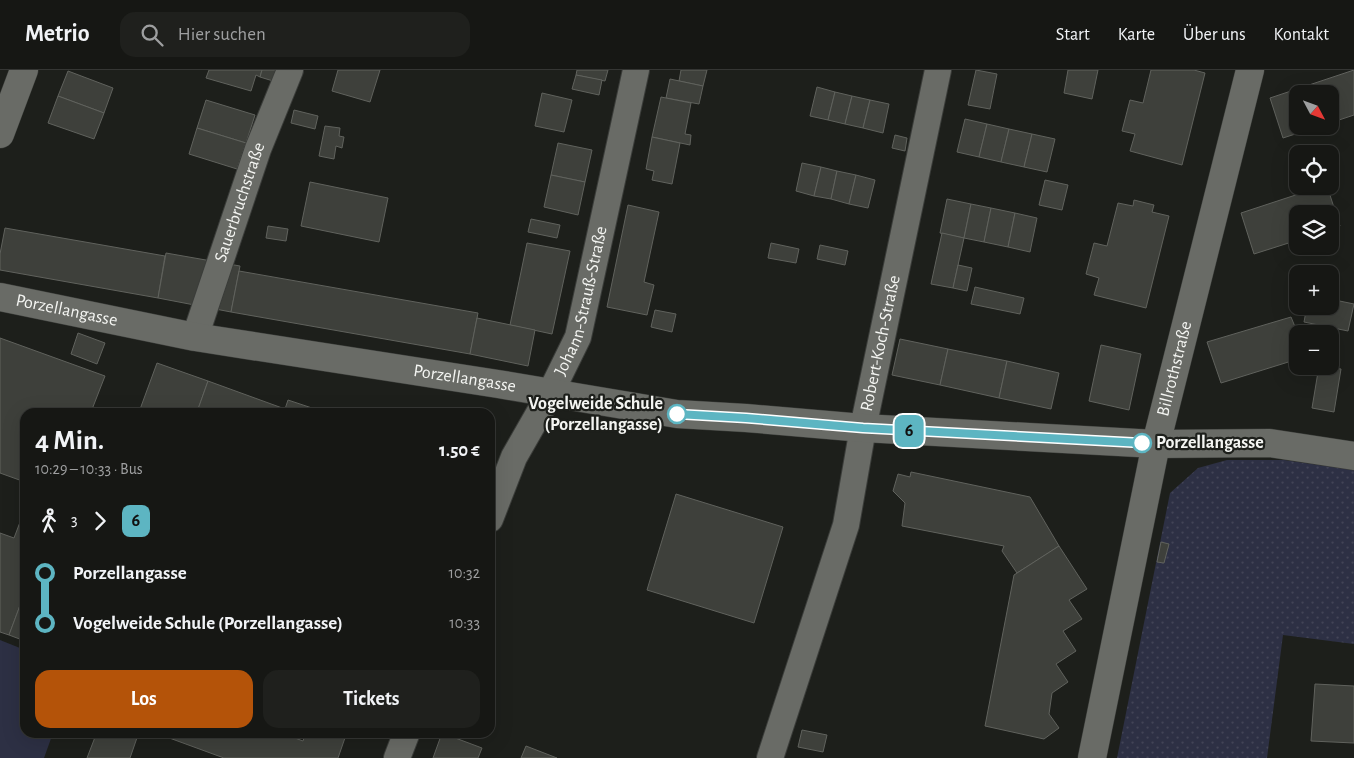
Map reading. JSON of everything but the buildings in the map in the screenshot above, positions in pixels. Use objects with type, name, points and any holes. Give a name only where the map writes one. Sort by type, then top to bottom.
[{"type":"street","points":[[0,134],[24,70]]},
{"type":"street","name":"Sauerbruchstraße","points":[[195,337],[258,149],[290,70]]},
{"type":"street","name":"Johann-Strauß-Straße","points":[[495,505],[514,457],[550,394],[578,337],[636,70]]},
{"type":"street","name":"Robert-Koch-Straße","points":[[770,758],[846,525],[863,428],[938,70]]},
{"type":"street","name":"Billrothstraße","points":[[1092,758],[1156,444],[1250,70]]},
{"type":"street","name":"Porzellangasse","points":[[0,297],[195,337],[489,382],[550,394],[677,414],[863,428],[1156,444],[1270,442],[1354,456]]},
{"type":"street","points":[[397,758],[405,738]]},
{"type":"shaded area","points":[[1227,460],[1284,460],[1354,470],[1354,644],[1283,635],[1267,758],[1117,758],[1170,493],[1198,468]]},
{"type":"shaded area","points":[[0,640],[20,648],[20,738],[51,738],[44,758],[0,758]]},
{"type":"bus line","name":"6","points":[[677,414],[863,428],[1142,443]]},
{"type":"place","name":"Vogelweide Schule (Porzellangasse)","points":[[677,414]]},
{"type":"place","name":"Porzellangasse","points":[[1142,443]]}]
